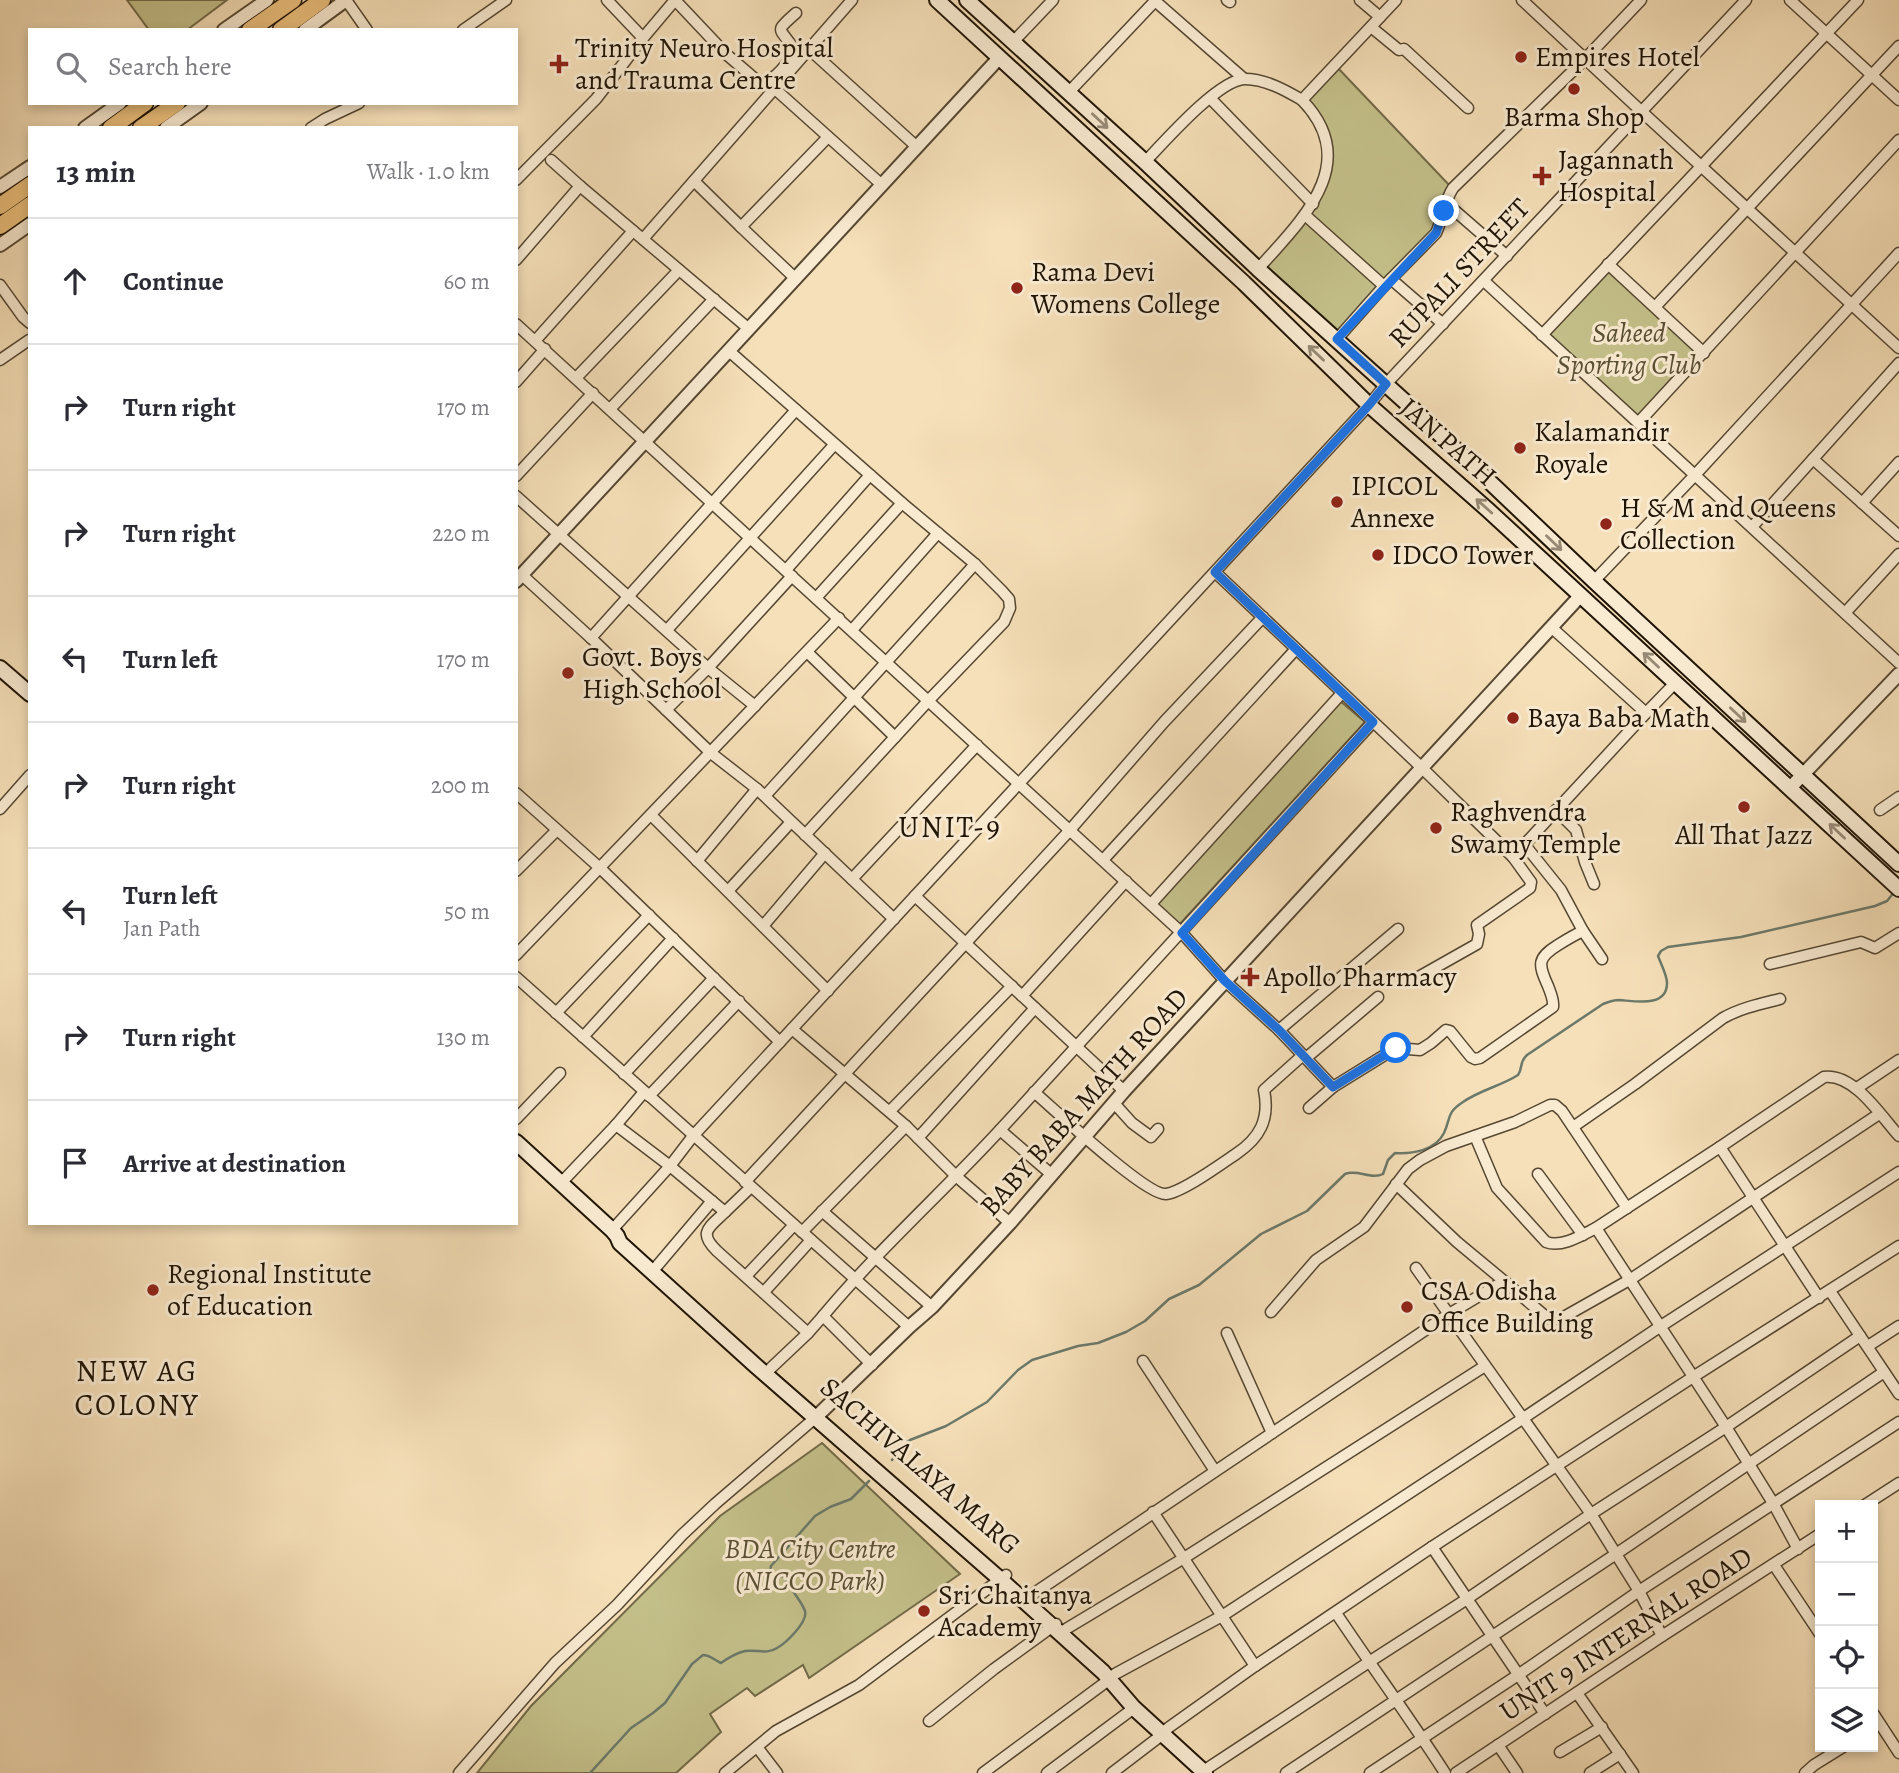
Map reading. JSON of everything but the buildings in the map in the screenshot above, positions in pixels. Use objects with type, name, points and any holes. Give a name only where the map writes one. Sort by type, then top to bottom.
[{"type":"highway","points":[[253,28],[293,0]]},
{"type":"highway","points":[[284,28],[323,0]]},
{"type":"highway","points":[[114,126],[142,105]]},
{"type":"highway","points":[[144,126],[174,105]]},
{"type":"highway","points":[[0,205],[28,186]]},
{"type":"highway","points":[[0,226],[28,206]]},
{"type":"main road","name":"JAN PATH","points":[[937,0],[1244,283],[1369,405],[1488,510],[1899,889]]},
{"type":"main road","name":"JAN PATH","points":[[967,0],[1386,384],[1899,864]]},
{"type":"main road","points":[[0,668],[28,692]]},
{"type":"main road","name":"SACHIVALAYA MARG","points":[[518,1144],[615,1233],[620,1243],[1059,1626],[1141,1704],[1165,1731]]},
{"type":"main road","name":"SACHIVALAYA MARG","points":[[615,1233],[626,1236],[771,1368],[818,1415]]},
{"type":"main road","name":"SACHIVALAYA MARG","points":[[1003,1577],[1030,1596],[1059,1626]]},
{"type":"main road","name":"SACHIVALAYA MARG","points":[[1112,1676],[1134,1707],[1209,1771]]},
{"type":"street","points":[[228,28],[267,0]]},
{"type":"street","points":[[308,28],[346,0],[366,28]]},
{"type":"street","points":[[466,28],[506,0]]},
{"type":"street","points":[[607,0],[642,38]]},
{"type":"street","points":[[518,178],[596,99],[675,0],[726,54],[761,83],[765,83],[792,57],[794,49],[780,29],[796,13]]},
{"type":"street","points":[[643,239],[852,0]]},
{"type":"street","points":[[1013,42],[1053,0]]},
{"type":"street","points":[[1360,0],[1380,17]]},
{"type":"street","points":[[1302,100],[1396,0]]},
{"type":"street","points":[[1337,339],[1436,233],[1453,188],[1586,58],[1640,0]]},
{"type":"street","name":"RUPALI STREET","points":[[615,1233],[694,1136],[780,1042],[1386,384],[1746,0]]},
{"type":"street","points":[[1790,0],[1899,100]]},
{"type":"street","points":[[1542,335],[1858,0]]},
{"type":"street","points":[[1069,92],[1154,1],[1243,78],[1269,84],[1302,100],[1321,123],[1328,165],[1313,204],[1258,269]]},
{"type":"street","points":[[1527,2],[1641,111],[1899,348]]},
{"type":"street","points":[[1371,27],[1399,50],[1405,50],[1468,108]]},
{"type":"street","points":[[1655,307],[1899,46]]},
{"type":"street","points":[[809,50],[917,147]]},
{"type":"street","points":[[894,919],[761,793],[711,753],[591,638],[519,578],[999,58]]},
{"type":"street","points":[[1145,162],[1210,98],[1243,78]]},
{"type":"street","points":[[775,89],[882,185]]},
{"type":"street","points":[[1210,98],[1313,204]]},
{"type":"street","points":[[88,126],[117,105]]},
{"type":"street","points":[[169,126],[198,105]]},
{"type":"street","points":[[315,126],[355,105]]},
{"type":"street","points":[[741,227],[828,137]]},
{"type":"street","points":[[1638,423],[1899,140]]},
{"type":"street","points":[[551,160],[749,329]]},
{"type":"street","points":[[0,187],[28,168]]},
{"type":"street","points":[[694,181],[796,279]]},
{"type":"street","points":[[518,258],[580,186]]},
{"type":"street","points":[[1446,203],[1507,256]]},
{"type":"street","points":[[1305,215],[1387,283],[1443,324]]},
{"type":"street","points":[[0,244],[28,224]]},
{"type":"street","points":[[535,341],[633,231]]},
{"type":"street","points":[[1594,581],[1899,253]]},
{"type":"street","points":[[1608,264],[1704,353]]},
{"type":"street","points":[[1879,273],[1899,264]]},
{"type":"street","points":[[576,378],[679,270]]},
{"type":"street","points":[[1484,281],[1899,663]]},
{"type":"street","points":[[0,285],[28,321]]},
{"type":"street","points":[[610,410],[714,299]]},
{"type":"street","points":[[518,326],[1151,904],[1333,1087]]},
{"type":"street","points":[[0,360],[28,341]]},
{"type":"street","points":[[518,380],[545,349]]},
{"type":"street","points":[[729,351],[834,445],[975,564],[1009,599],[1010,608],[1004,622],[805,835]]},
{"type":"street","points":[[1752,527],[1899,363]]},
{"type":"street","points":[[518,473],[593,393]]},
{"type":"street","points":[[591,638],[796,410]]},
{"type":"street","points":[[667,630],[834,445]]},
{"type":"street","points":[[1812,459],[1899,536]]},
{"type":"street","points":[[1862,503],[1899,462]]},
{"type":"street","points":[[666,710],[708,668],[870,475]]},
{"type":"street","points":[[518,498],[708,668],[755,706]]},
{"type":"street","points":[[816,598],[902,503]]},
{"type":"street","points":[[852,630],[938,533]]},
{"type":"street","points":[[1845,613],[1899,554]]},
{"type":"street","points":[[697,861],[854,698],[975,564]]},
{"type":"street","points":[[1215,572],[1513,857],[1531,883],[1530,888],[1477,925],[1477,944],[1415,979]]},
{"type":"street","name":"BABY BABA MATH ROAD","points":[[818,1415],[932,1307],[1010,1223],[1124,1091],[1581,595]]},
{"type":"street","points":[[808,1333],[716,1251],[707,1240],[707,1230],[846,1073],[1262,617]]},
{"type":"street","points":[[518,953],[839,618]]},
{"type":"street","points":[[1551,627],[1646,713]]},
{"type":"street","points":[[1103,860],[1296,649]]},
{"type":"street","points":[[807,652],[895,737]]},
{"type":"street","points":[[1790,788],[1899,674]]},
{"type":"street","points":[[1513,857],[1676,682]]},
{"type":"street","points":[[1151,904],[1342,693]]},
{"type":"street","points":[[771,1368],[808,1333],[854,1279],[957,1177],[1373,722]]},
{"type":"street","points":[[852,879],[977,745]]},
{"type":"street","points":[[0,809],[28,777]]},
{"type":"street","points":[[518,795],[600,868],[780,1042]]},
{"type":"street","points":[[1880,810],[1899,797]]},
{"type":"street","points":[[1556,810],[1576,830],[1594,884]]},
{"type":"street","points":[[651,815],[828,990]]},
{"type":"street","points":[[728,891],[792,822]]},
{"type":"street","points":[[518,870],[557,830]]},
{"type":"street","points":[[1524,844],[1560,890],[1602,959]]},
{"type":"street","points":[[763,926],[825,853]]},
{"type":"street","points":[[1022,996],[1126,881]]},
{"type":"street","points":[[915,896],[1124,1091]]},
{"type":"street","points":[[556,1013],[649,915]]},
{"type":"street","points":[[1279,1030],[1398,929]]},
{"type":"street","points":[[1309,1108],[1333,1087],[1396,1048],[1420,1049],[1432,1043],[1446,1030],[1450,1031],[1471,1057],[1480,1058],[1553,1007],[1542,972],[1542,956],[1583,931]]},
{"type":"street","points":[[1770,964],[1861,942],[1875,948],[1899,933]]},
{"type":"street","points":[[583,1037],[673,938]]},
{"type":"street","points":[[624,1073],[714,978]]},
{"type":"street","points":[[518,979],[909,1327]]},
{"type":"street","points":[[890,1111],[1012,986]]},
{"type":"street","points":[[1034,1092],[1085,1137],[1158,1193],[1168,1194],[1206,1174],[1248,1145],[1266,1117],[1267,1102],[1264,1090],[1378,997]]},
{"type":"street","points":[[1573,1127],[1723,1018],[1737,1010],[1780,999]]},
{"type":"street","points":[[561,1183],[738,1002]]},
{"type":"street","points":[[918,1138],[1035,1009]]},
{"type":"street","points":[[792,1029],[890,1111],[957,1177],[1010,1223]]},
{"type":"street","points":[[1857,1088],[1899,1060]]},
{"type":"street","points":[[518,1117],[560,1073]]},
{"type":"street","points":[[1475,1136],[1497,1188],[1550,1244],[1583,1235],[1596,1228],[1824,1077],[1838,1078],[1857,1088],[1899,1136]]},
{"type":"street","points":[[1114,1103],[1132,1124],[1151,1137],[1158,1129]]},
{"type":"street","points":[[1271,1311],[1317,1260],[1364,1227],[1408,1169],[1446,1146],[1515,1122],[1550,1105],[1558,1107],[1573,1127],[1627,1208]]},
{"type":"street","points":[[1396,1184],[1457,1242],[1545,1316],[1557,1320],[1631,1279],[1879,1114]]},
{"type":"street","points":[[616,1125],[725,1212]]},
{"type":"street","points":[[746,1276],[798,1229],[822,1212],[906,1126]]},
{"type":"street","points":[[1000,1130],[1051,1174]]},
{"type":"street","points":[[1720,1147],[1819,1298]]},
{"type":"street","points":[[983,1773],[1112,1676],[1222,1616],[1899,1172]]},
{"type":"street","points":[[1538,1174],[1583,1235]]},
{"type":"street","points":[[657,1266],[712,1201]]},
{"type":"street","points":[[822,1212],[932,1307]]},
{"type":"street","points":[[1596,1228],[1726,1426],[1798,1549]]},
{"type":"street","points":[[764,1292],[810,1240]]},
{"type":"street","points":[[1112,1773],[1255,1666],[1432,1547],[1899,1246]]},
{"type":"street","points":[[1416,1268],[1591,1514],[1639,1591],[1662,1636]]},
{"type":"street","points":[[1030,1596],[1449,1314],[1504,1281]]},
{"type":"street","points":[[1830,1292],[1899,1394]]},
{"type":"street","points":[[822,1316],[872,1364]]},
{"type":"street","points":[[1868,1346],[1899,1326]]},
{"type":"street","points":[[1227,1333],[1272,1433]]},
{"type":"street","points":[[1209,1771],[1860,1336]]},
{"type":"street","points":[[1143,1361],[1215,1471]]},
{"type":"street","points":[[929,1721],[994,1669],[1059,1626],[1184,1558],[1485,1366]]},
{"type":"street","points":[[1286,1773],[1884,1372]]},
{"type":"street","points":[[459,1773],[555,1663],[617,1605],[682,1535],[818,1415]]},
{"type":"street","points":[[1370,1773],[1639,1591],[1899,1422]]},
{"type":"street","points":[[1873,1500],[1899,1483]]},
{"type":"street","points":[[1153,1512],[1255,1666]]},
{"type":"street","name":"UNIT 9 INTERNAL ROAD","points":[[1456,1773],[1469,1770],[1498,1745],[1815,1537]]},
{"type":"street","points":[[1432,1547],[1545,1714]]},
{"type":"street","points":[[1774,1565],[1815,1626]]},
{"type":"street","points":[[725,1773],[776,1731],[859,1685],[1003,1577]]},
{"type":"street","points":[[1336,1613],[1445,1773]]},
{"type":"street","points":[[1577,1693],[1633,1773]]},
{"type":"street","points":[[1047,1773],[1134,1707]]},
{"type":"street","points":[[1560,1752],[1602,1727]]},
{"type":"street","points":[[1878,1728],[1899,1753]]},
{"type":"street","points":[[1498,1745],[1517,1773]]},
{"type":"street","points":[[757,1746],[777,1773]]},
{"type":"street","points":[[1805,1773],[1835,1752]]},
{"type":"street","points":[[1590,1773],[1620,1754]]},
{"type":"green space","points":[[127,0],[227,0],[190,28],[148,28]]},
{"type":"green space","points":[[1337,67],[1451,187],[1434,231],[1384,283],[1307,215],[1323,187],[1328,142],[1303,100]]},
{"type":"green space","points":[[1305,217],[1382,286],[1337,338],[1260,269]]},
{"type":"green space","name":"Saheed Sporting Club","points":[[1608,271],[1698,354],[1638,416],[1549,335]]},
{"type":"green space","points":[[1340,701],[1365,722],[1179,925],[1156,904]]},
{"type":"green space","name":"BDA City Centre (NICCO Park)","points":[[822,1443],[960,1574],[809,1678],[803,1665],[755,1696],[747,1688],[710,1714],[721,1732],[676,1773],[477,1773],[531,1706],[720,1516]]},
{"type":"waterway","points":[[892,1460],[910,1440],[946,1426],[987,1402],[1018,1370],[1032,1360],[1098,1343],[1145,1321],[1169,1299],[1199,1285],[1261,1234],[1307,1211],[1345,1174],[1378,1176],[1383,1174],[1388,1160],[1395,1153],[1429,1148],[1440,1139],[1451,1113],[1458,1106],[1476,1094],[1518,1075],[1527,1055],[1603,1004],[1617,1000],[1656,1000],[1666,991],[1667,980],[1658,956],[1668,947],[1741,937],[1875,906],[1887,901],[1895,891]]},
{"type":"waterway","points":[[590,1773],[631,1728],[665,1703],[692,1664],[703,1655],[721,1663],[745,1651],[773,1650],[791,1637],[803,1621],[805,1611],[785,1578],[774,1576],[770,1572],[771,1566],[815,1516],[851,1499],[869,1481]]},
{"type":"place","name":"Empires Hotel","points":[[1521,57]]},
{"type":"place","name":"Trinity Neuro Hospital and Trauma Centre","points":[[559,64]]},
{"type":"place","name":"Barma Shop","points":[[1574,89]]},
{"type":"place","name":"Jagannath Hospital","points":[[1542,176]]},
{"type":"place","name":"Rama Devi Womens College","points":[[1017,288]]},
{"type":"place","name":"Kalamandir Royale","points":[[1520,448]]},
{"type":"place","name":"IPICOL Annexe","points":[[1337,502]]},
{"type":"place","name":"H & M and Queens Collection","points":[[1606,524]]},
{"type":"place","name":"IDCO Tower","points":[[1378,555]]},
{"type":"place","name":"Govt. Boys High School","points":[[568,673]]},
{"type":"place","name":"Baya Baba Math","points":[[1513,718]]},
{"type":"place","name":"All That Jazz","points":[[1744,807]]},
{"type":"place","name":"Raghvendra Swamy Temple","points":[[1436,828]]},
{"type":"place","name":"Apollo Pharmacy","points":[[1250,977]]},
{"type":"place","name":"Regional Institute of Education","points":[[153,1290]]},
{"type":"place","name":"CSA Odisha Office Building","points":[[1407,1307]]},
{"type":"place","name":"Sri Chaitanya Academy","points":[[924,1611]]},
{"type":"district","name":"UNIT-9","points":[[950,827]]},
{"type":"district","name":"NEW AG COLONY","points":[[137,1388]]},
{"type":"route","points":[[1396,1048],[1333,1087],[1279,1030],[1225,981],[1182,933],[1373,722],[1215,572],[1386,384],[1337,339],[1436,233],[1444,211]]}]
